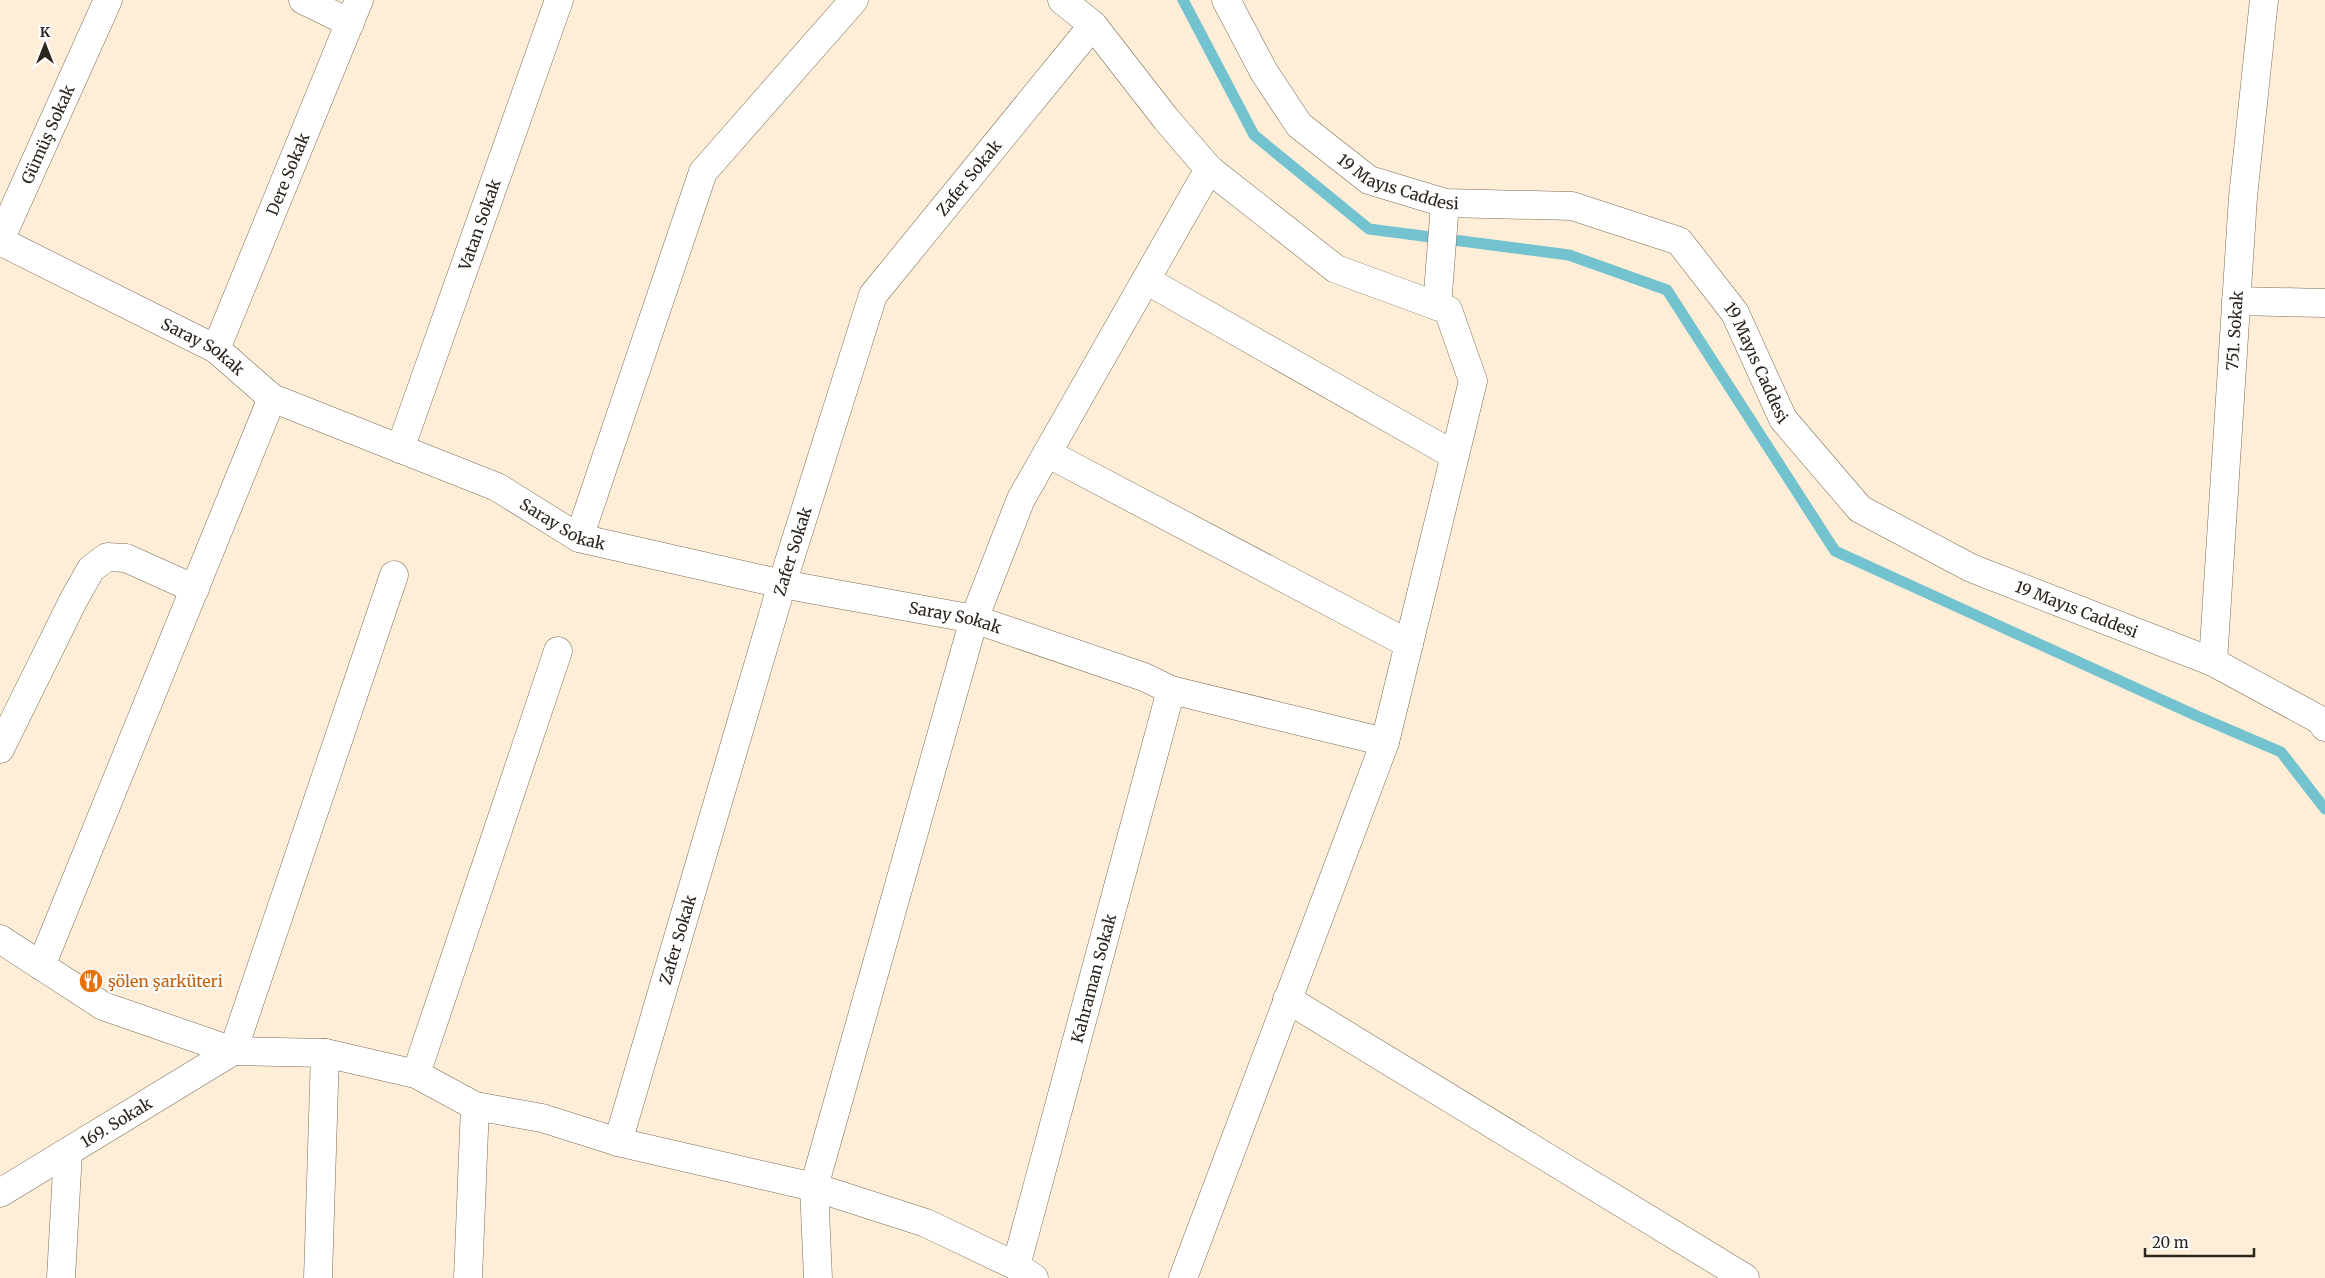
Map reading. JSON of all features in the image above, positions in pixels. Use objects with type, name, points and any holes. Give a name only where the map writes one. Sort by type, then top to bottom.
[{"type":"street","name":"Gümüş Sokak","points":[[0,240],[108,0]]},
{"type":"street","points":[[303,0],[354,11]]},
{"type":"street","name":"Vatan Sokak","points":[[400,449],[559,0]]},
{"type":"street","points":[[579,538],[703,172],[854,0]]},
{"type":"street","points":[[1062,0],[1093,25],[1166,119],[1208,169],[1336,269],[1448,310],[1473,381],[1385,742],[1183,1278]]},
{"type":"street","name":"19 Mayıs Caddesi","points":[[1226,0],[1264,72],[1298,125],[1369,180],[1445,203],[1572,206],[1679,241],[1736,313],[1783,419],[1860,509],[1971,568],[2213,662],[2320,720],[2325,726]]},
{"type":"street","name":"751. Sokak","points":[[2213,662],[2243,197],[2264,0]]},
{"type":"street","name":"Dere Sokak","points":[[216,349],[354,11]]},
{"type":"street","name":"Zafer Sokak","points":[[618,1142],[782,584],[873,295],[1093,25]]},
{"type":"street","points":[[818,1278],[814,1187],[974,619],[1021,498],[1208,169]]},
{"type":"street","points":[[1437,306],[1445,203]]},
{"type":"street","name":"Saray Sokak","points":[[0,240],[216,349],[272,398],[497,487],[579,538],[782,584],[974,619],[1144,677],[1171,690],[1385,742]]},
{"type":"street","points":[[1146,280],[1454,455]]},
{"type":"street","points":[[2236,301],[2325,302]]},
{"type":"street","points":[[41,966],[272,398]]},
{"type":"street","points":[[1047,453],[1409,644]]},
{"type":"street","points":[[0,749],[74,599],[91,569],[107,557],[126,558],[194,589]]},
{"type":"street","points":[[233,1051],[394,575]]},
{"type":"street","points":[[416,1074],[558,651]]},
{"type":"street","name":"Kahraman Sokak","points":[[1025,1272],[1171,690]]},
{"type":"street","points":[[0,939],[103,1006],[233,1051],[325,1053],[416,1074],[475,1106],[542,1118],[618,1142],[814,1187],[926,1223],[1025,1272]]},
{"type":"street","points":[[1287,999],[1710,1269],[1745,1278]]},
{"type":"street","name":"169. Sokak","points":[[0,1194],[233,1051]]},
{"type":"street","points":[[318,1278],[325,1053]]},
{"type":"street","points":[[468,1278],[475,1106]]},
{"type":"street","points":[[61,1278],[68,1152]]},
{"type":"waterway","points":[[1183,0],[1254,135],[1369,229],[1569,255],[1667,290],[1835,551],[2197,716],[2281,752],[2325,809]]},
{"type":"place","name":"şölen şarküteri","points":[[91,981]]}]
